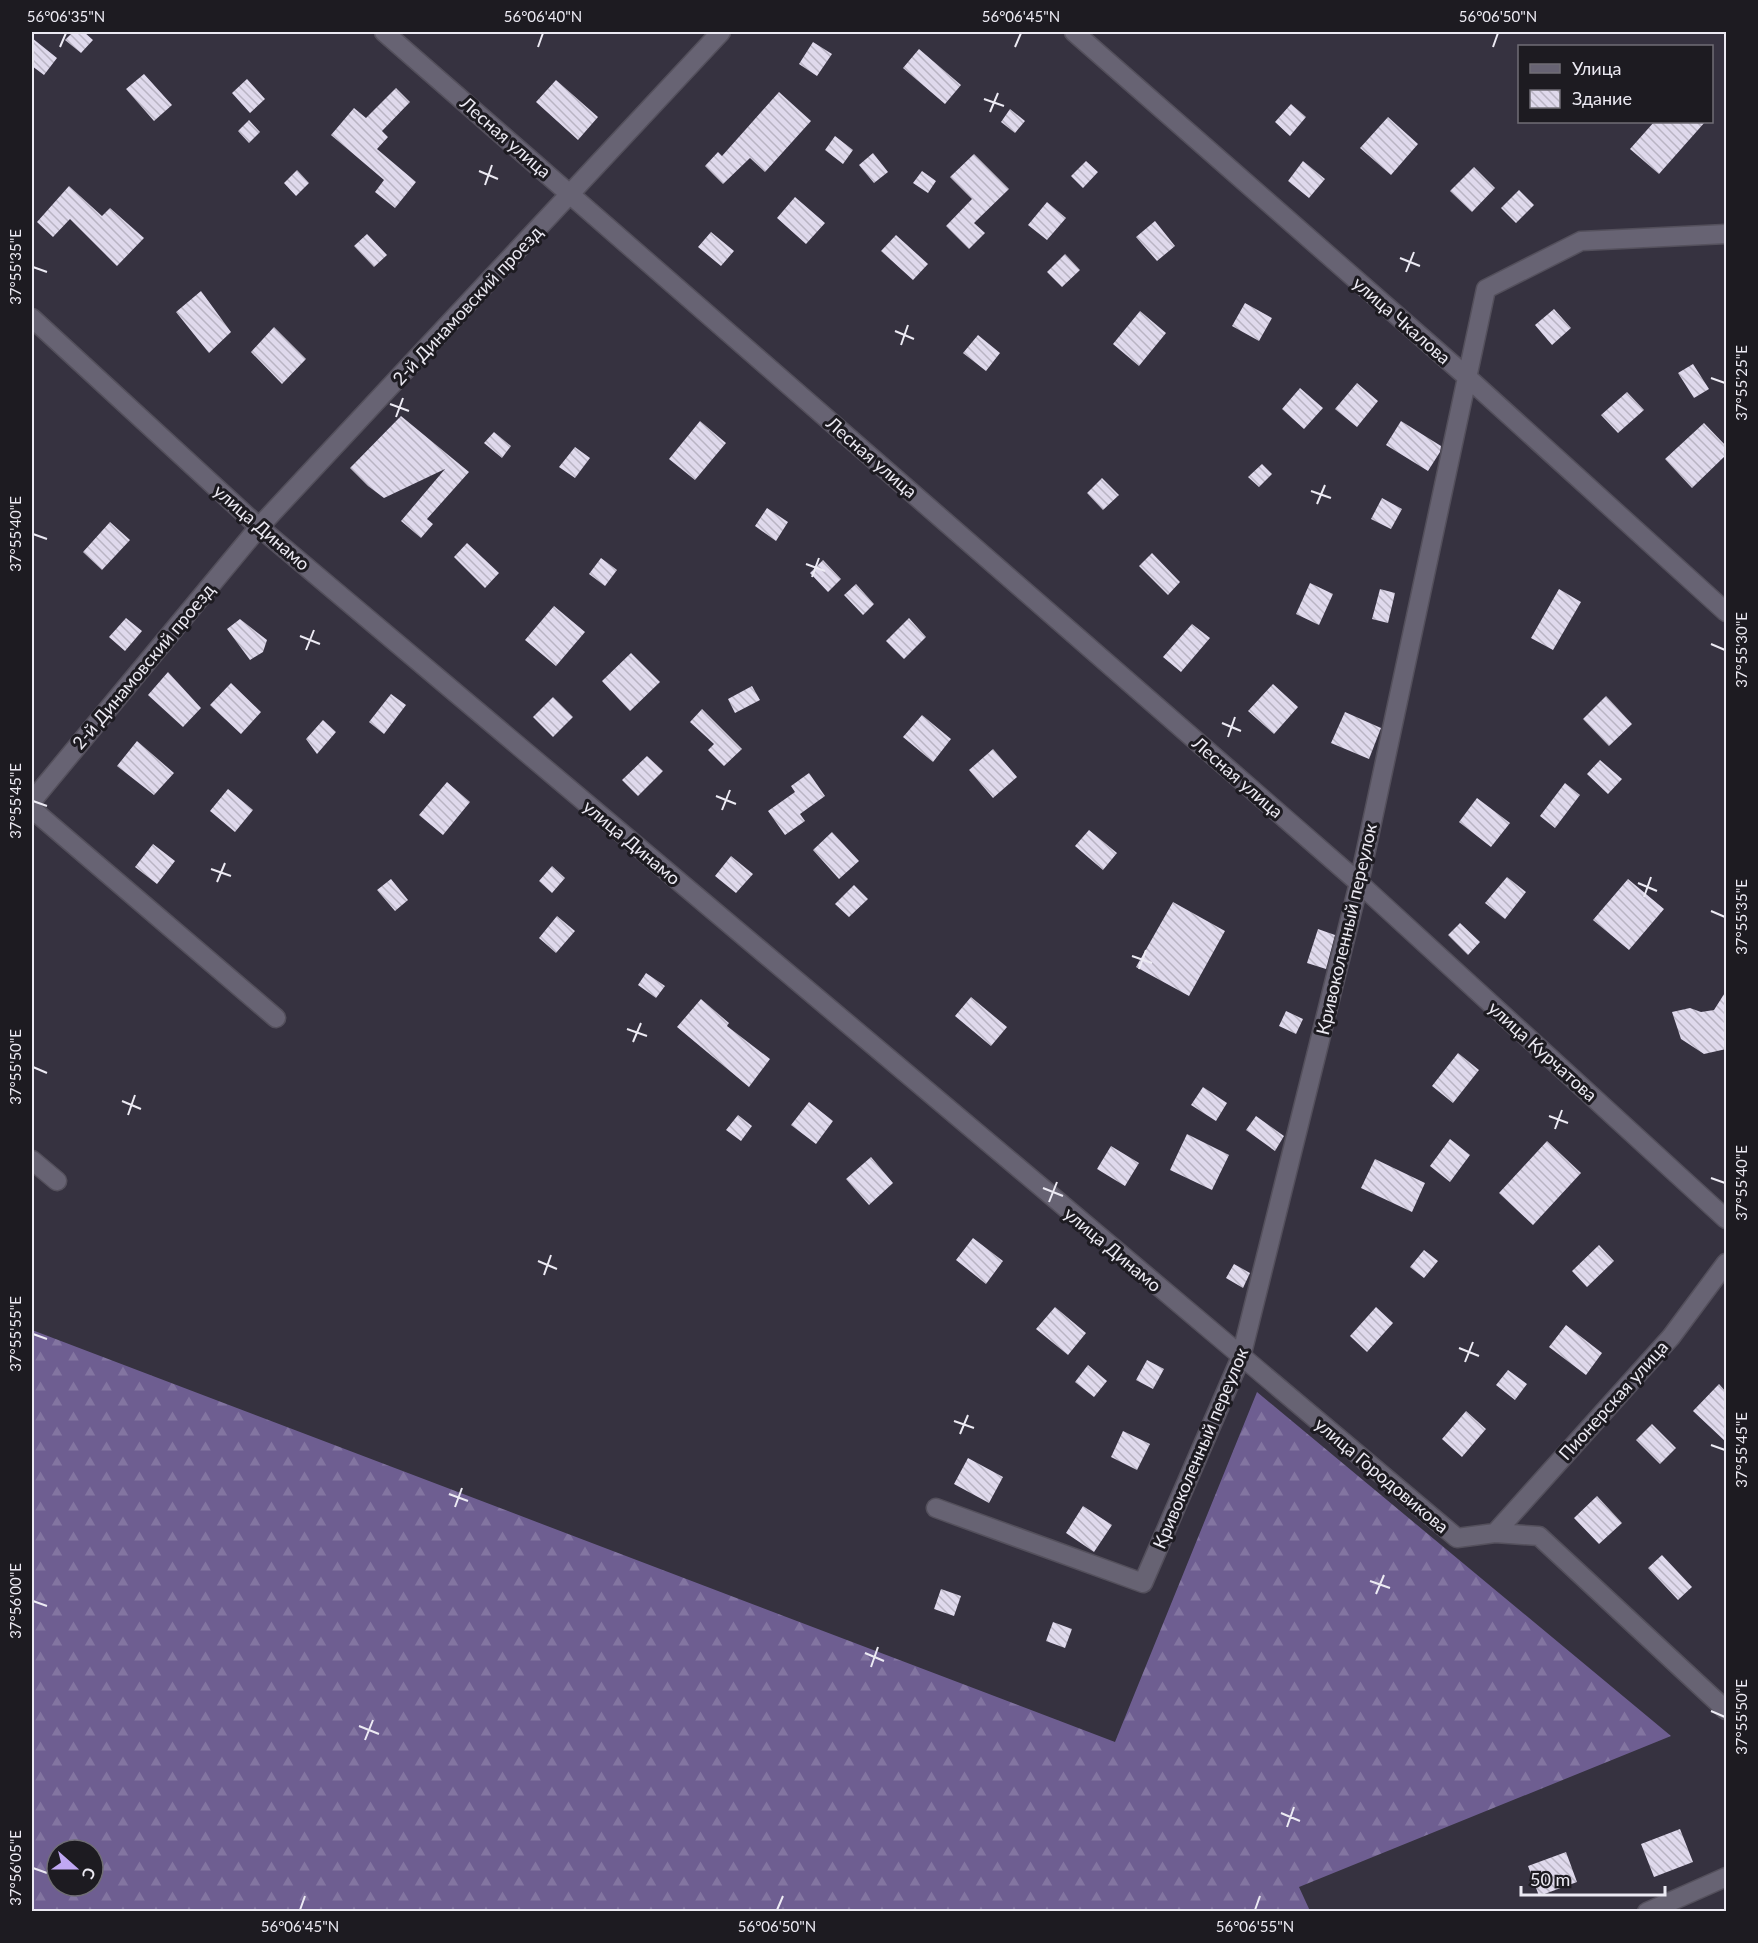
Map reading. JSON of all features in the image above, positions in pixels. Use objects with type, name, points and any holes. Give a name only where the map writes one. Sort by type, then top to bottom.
[{"type":"street","name":"Лесная улица","points":[[384,32],[1359,883]]},
{"type":"street","name":"2-й Динамовский проезд","points":[[32,801],[259,526],[721,32]]},
{"type":"street","name":"улица Чкалова","points":[[1074,32],[1467,377],[1726,612]]},
{"type":"street","name":"Кривоколенный переулок","points":[[936,1508],[1143,1583],[1241,1357],[1359,883],[1486,289],[1581,241],[1726,234]]},
{"type":"street","name":"улица Динамо","points":[[32,318],[259,526],[1241,1357]]},
{"type":"street","points":[[32,809],[276,1018]]},
{"type":"street","name":"улица Курчатова","points":[[1359,883],[1726,1219]]},
{"type":"street","points":[[32,1160],[57,1181]]},
{"type":"street","name":"Пионерская улица","points":[[1495,1533],[1671,1337],[1726,1263]]},
{"type":"street","name":"улица Городовикова","points":[[1241,1357],[1457,1538],[1495,1533],[1539,1536],[1726,1710]]},
{"type":"street","points":[[1647,1911],[1726,1877]]},
{"type":"green space","points":[[32,1330],[1115,1742],[1257,1392],[1671,1736],[1299,1887],[1310,1911],[32,1911]]},
{"type":"building","points":[[73,32],[84,32],[93,40],[81,53],[65,40]]},
{"type":"building","points":[[32,38],[57,58],[44,75],[32,66]]},
{"type":"building","points":[[813,42],[832,54],[817,76],[799,64]]},
{"type":"building","points":[[919,49],[961,85],[945,104],[903,68]]},
{"type":"building","points":[[144,74],[172,105],[154,121],[126,89]]},
{"type":"building","points":[[247,79],[265,99],[250,113],[232,93]]},
{"type":"building","points":[[556,80],[598,117],[578,140],[536,102]]},
{"type":"building","points":[[396,88],[410,102],[382,131],[388,137],[377,149],[416,182],[395,208],[375,192],[384,180],[331,135],[354,108],[366,118]]},
{"type":"building","points":[[779,92],[811,121],[765,172],[750,158],[723,184],[705,166],[718,152],[722,156]]},
{"type":"building","points":[[1291,104],[1306,117],[1290,136],[1275,122]]},
{"type":"building","points":[[1010,109],[1025,121],[1015,133],[1001,122]]},
{"type":"building","points":[[1388,117],[1418,144],[1391,175],[1360,148]]},
{"type":"building","points":[[249,120],[260,132],[249,143],[238,131]]},
{"type":"building","points":[[1653,123],[1704,123],[1659,174],[1630,149]]},
{"type":"building","points":[[835,136],[853,150],[843,164],[825,150]]},
{"type":"building","points":[[873,153],[888,172],[874,183],[859,165]]},
{"type":"building","points":[[974,154],[1009,189],[974,223],[985,233],[969,249],[946,226],[972,199],[950,177]]},
{"type":"building","points":[[1086,161],[1098,172],[1083,188],[1071,176]]},
{"type":"building","points":[[1303,161],[1325,179],[1309,198],[1288,181]]},
{"type":"building","points":[[1474,167],[1495,188],[1472,212],[1450,191]]},
{"type":"building","points":[[297,170],[309,183],[296,196],[284,183]]},
{"type":"building","points":[[922,171],[936,181],[928,193],[913,183]]},
{"type":"building","points":[[69,186],[102,216],[110,208],[144,238],[117,266],[70,219],[53,237],[37,222]]},
{"type":"building","points":[[1519,190],[1534,205],[1516,223],[1501,208]]},
{"type":"building","points":[[795,197],[825,223],[806,244],[777,218]]},
{"type":"building","points":[[1047,202],[1066,218],[1047,240],[1028,225]]},
{"type":"building","points":[[1155,221],[1175,246],[1157,261],[1136,237]]},
{"type":"building","points":[[711,232],[734,251],[721,266],[698,247]]},
{"type":"building","points":[[367,234],[387,255],[374,267],[354,246]]},
{"type":"building","points":[[896,235],[928,264],[913,280],[881,251]]},
{"type":"building","points":[[1065,254],[1080,270],[1062,287],[1047,272]]},
{"type":"building","points":[[201,291],[231,332],[209,353],[176,312]]},
{"type":"building","points":[[1245,303],[1272,318],[1259,341],[1232,326]]},
{"type":"building","points":[[1554,309],[1571,328],[1552,345],[1535,325]]},
{"type":"building","points":[[1140,311],[1166,333],[1139,366],[1113,344]]},
{"type":"building","points":[[274,327],[306,359],[282,384],[251,352]]},
{"type":"building","points":[[978,335],[1000,353],[986,371],[963,353]]},
{"type":"building","points":[[1693,364],[1709,389],[1694,398],[1678,373]]},
{"type":"building","points":[[1357,383],[1378,401],[1357,427],[1335,409]]},
{"type":"building","points":[[1300,388],[1323,408],[1304,429],[1282,409]]},
{"type":"building","points":[[1627,392],[1644,410],[1618,433],[1601,415]]},
{"type":"building","points":[[401,416],[469,472],[427,519],[433,524],[421,538],[401,521],[445,469],[384,498],[350,468]]},
{"type":"building","points":[[700,421],[726,443],[695,480],[669,459]]},
{"type":"building","points":[[1401,421],[1441,446],[1440,452],[1428,471],[1386,445]]},
{"type":"building","points":[[1704,423],[1726,446],[1726,455],[1692,488],[1665,459]]},
{"type":"building","points":[[494,432],[511,446],[502,458],[484,443]]},
{"type":"building","points":[[575,447],[590,458],[575,478],[559,467]]},
{"type":"building","points":[[1262,464],[1272,474],[1259,487],[1248,477]]},
{"type":"building","points":[[1102,478],[1119,495],[1103,510],[1087,493]]},
{"type":"building","points":[[1382,498],[1402,509],[1391,529],[1371,519]]},
{"type":"building","points":[[767,508],[788,522],[776,541],[755,526]]},
{"type":"building","points":[[110,522],[130,540],[102,570],[83,552]]},
{"type":"building","points":[[467,543],[499,573],[485,588],[454,557]]},
{"type":"building","points":[[1152,553],[1180,582],[1168,595],[1139,566]]},
{"type":"building","points":[[601,558],[617,570],[605,586],[589,574]]},
{"type":"building","points":[[823,560],[841,579],[828,592],[810,573]]},
{"type":"building","points":[[1310,583],[1333,594],[1319,625],[1296,614]]},
{"type":"building","points":[[856,584],[874,604],[863,615],[844,595]]},
{"type":"building","points":[[1380,589],[1395,593],[1388,623],[1372,619]]},
{"type":"building","points":[[1559,589],[1581,602],[1553,650],[1531,638]]},
{"type":"building","points":[[554,606],[585,632],[556,666],[525,640]]},
{"type":"building","points":[[126,618],[142,631],[125,651],[109,637]]},
{"type":"building","points":[[909,618],[926,637],[904,659],[886,641]]},
{"type":"building","points":[[240,619],[267,640],[263,652],[250,660],[227,629]]},
{"type":"building","points":[[1192,624],[1210,638],[1181,672],[1163,657]]},
{"type":"building","points":[[631,653],[660,682],[630,711],[602,681]]},
{"type":"building","points":[[168,672],[201,708],[183,727],[148,695]]},
{"type":"building","points":[[231,683],[261,712],[241,734],[210,705]]},
{"type":"building","points":[[1273,684],[1298,707],[1274,734],[1248,711]]},
{"type":"building","points":[[752,686],[760,700],[735,713],[728,699]]},
{"type":"building","points":[[391,694],[406,705],[384,734],[369,722]]},
{"type":"building","points":[[1606,696],[1632,724],[1609,746],[1583,719]]},
{"type":"building","points":[[553,697],[573,717],[553,737],[533,717]]},
{"type":"building","points":[[702,709],[742,749],[724,766],[708,750],[714,744],[690,722]]},
{"type":"building","points":[[1345,712],[1381,728],[1369,759],[1331,743]]},
{"type":"building","points":[[922,715],[951,739],[933,762],[903,737]]},
{"type":"building","points":[[323,720],[336,732],[317,754],[306,739]]},
{"type":"building","points":[[137,741],[174,773],[154,795],[117,766]]},
{"type":"building","points":[[993,749],[1017,777],[993,798],[969,770]]},
{"type":"building","points":[[647,756],[663,771],[638,796],[622,780]]},
{"type":"building","points":[[1600,760],[1622,779],[1608,794],[1587,774]]},
{"type":"building","points":[[809,773],[825,796],[800,814],[805,821],[785,835],[768,811],[795,792],[791,786]]},
{"type":"building","points":[[447,782],[470,802],[443,835],[419,815]]},
{"type":"building","points":[[1565,783],[1580,795],[1555,828],[1540,816]]},
{"type":"building","points":[[228,789],[253,810],[235,832],[210,811]]},
{"type":"building","points":[[1477,798],[1510,823],[1491,847],[1459,822]]},
{"type":"building","points":[[1089,830],[1117,853],[1103,870],[1075,846]]},
{"type":"building","points":[[832,832],[859,861],[839,879],[813,850]]},
{"type":"building","points":[[153,844],[175,861],[157,884],[135,867]]},
{"type":"building","points":[[731,856],[753,874],[736,893],[715,876]]},
{"type":"building","points":[[552,866],[565,878],[552,893],[539,881]]},
{"type":"building","points":[[1507,877],[1526,892],[1505,919],[1485,903]]},
{"type":"building","points":[[391,879],[408,900],[395,911],[377,890]]},
{"type":"building","points":[[1628,879],[1664,909],[1629,950],[1593,920]]},
{"type":"building","points":[[854,885],[868,899],[849,917],[835,904]]},
{"type":"building","points":[[1173,902],[1225,931],[1189,996],[1136,967]]},
{"type":"building","points":[[557,916],[575,931],[556,953],[539,938]]},
{"type":"building","points":[[1460,923],[1480,942],[1468,955],[1448,935]]},
{"type":"building","points":[[1318,929],[1335,935],[1326,969],[1307,963]]},
{"type":"building","points":[[646,973],[665,986],[656,998],[638,985]]},
{"type":"building","points":[[1726,991],[1726,1049],[1704,1054],[1681,1039],[1672,1012],[1690,1008],[1701,1012],[1714,1010]]},
{"type":"building","points":[[971,997],[1007,1027],[991,1046],[955,1016]]},
{"type":"building","points":[[701,999],[729,1023],[727,1026],[770,1059],[749,1087],[677,1027]]},
{"type":"building","points":[[1286,1011],[1303,1019],[1296,1034],[1279,1026]]},
{"type":"building","points":[[1458,1053],[1479,1070],[1453,1103],[1432,1086]]},
{"type":"building","points":[[1203,1087],[1227,1103],[1216,1121],[1191,1105]]},
{"type":"building","points":[[809,1102],[833,1121],[816,1144],[791,1125]]},
{"type":"building","points":[[738,1115],[752,1126],[741,1141],[726,1130]]},
{"type":"building","points":[[1256,1116],[1284,1136],[1275,1151],[1246,1130]]},
{"type":"building","points":[[1187,1134],[1229,1155],[1212,1190],[1170,1170]]},
{"type":"building","points":[[1450,1139],[1470,1155],[1450,1182],[1430,1166]]},
{"type":"building","points":[[1547,1141],[1581,1173],[1533,1225],[1499,1193]]},
{"type":"building","points":[[1111,1146],[1139,1163],[1125,1186],[1097,1169]]},
{"type":"building","points":[[871,1157],[893,1183],[869,1205],[846,1179]]},
{"type":"building","points":[[1375,1159],[1425,1183],[1412,1212],[1361,1188]]},
{"type":"building","points":[[973,1238],[1003,1261],[986,1284],[956,1260]]},
{"type":"building","points":[[1599,1245],[1614,1261],[1587,1287],[1572,1271]]},
{"type":"building","points":[[1424,1250],[1438,1261],[1424,1278],[1410,1267]]},
{"type":"building","points":[[1234,1264],[1250,1273],[1243,1288],[1226,1278]]},
{"type":"building","points":[[1055,1307],[1086,1333],[1068,1355],[1036,1329]]},
{"type":"building","points":[[1376,1307],[1393,1323],[1367,1352],[1350,1336]]},
{"type":"building","points":[[1566,1325],[1602,1353],[1586,1375],[1549,1347]]},
{"type":"building","points":[[1147,1360],[1164,1369],[1153,1389],[1136,1380]]},
{"type":"building","points":[[1088,1365],[1107,1381],[1094,1397],[1075,1382]]},
{"type":"building","points":[[1508,1370],[1527,1384],[1515,1400],[1496,1385]]},
{"type":"building","points":[[1719,1384],[1726,1392],[1726,1442],[1693,1411]]},
{"type":"building","points":[[1466,1411],[1486,1429],[1462,1457],[1442,1439]]},
{"type":"building","points":[[1652,1424],[1676,1448],[1660,1464],[1636,1440]]},
{"type":"building","points":[[1123,1431],[1150,1444],[1137,1470],[1111,1457]]},
{"type":"building","points":[[968,1458],[1003,1477],[989,1503],[954,1484]]},
{"type":"building","points":[[1597,1496],[1622,1523],[1599,1544],[1574,1518]]},
{"type":"building","points":[[1083,1506],[1112,1525],[1094,1552],[1066,1533]]},
{"type":"building","points":[[1662,1555],[1692,1587],[1678,1600],[1648,1568]]},
{"type":"building","points":[[941,1589],[961,1596],[954,1616],[934,1609]]},
{"type":"building","points":[[1053,1622],[1072,1629],[1065,1648],[1046,1641]]},
{"type":"building","points":[[1680,1829],[1693,1862],[1654,1877],[1641,1844]]},
{"type":"building","points":[[1566,1852],[1577,1882],[1539,1896],[1528,1866]]}]
